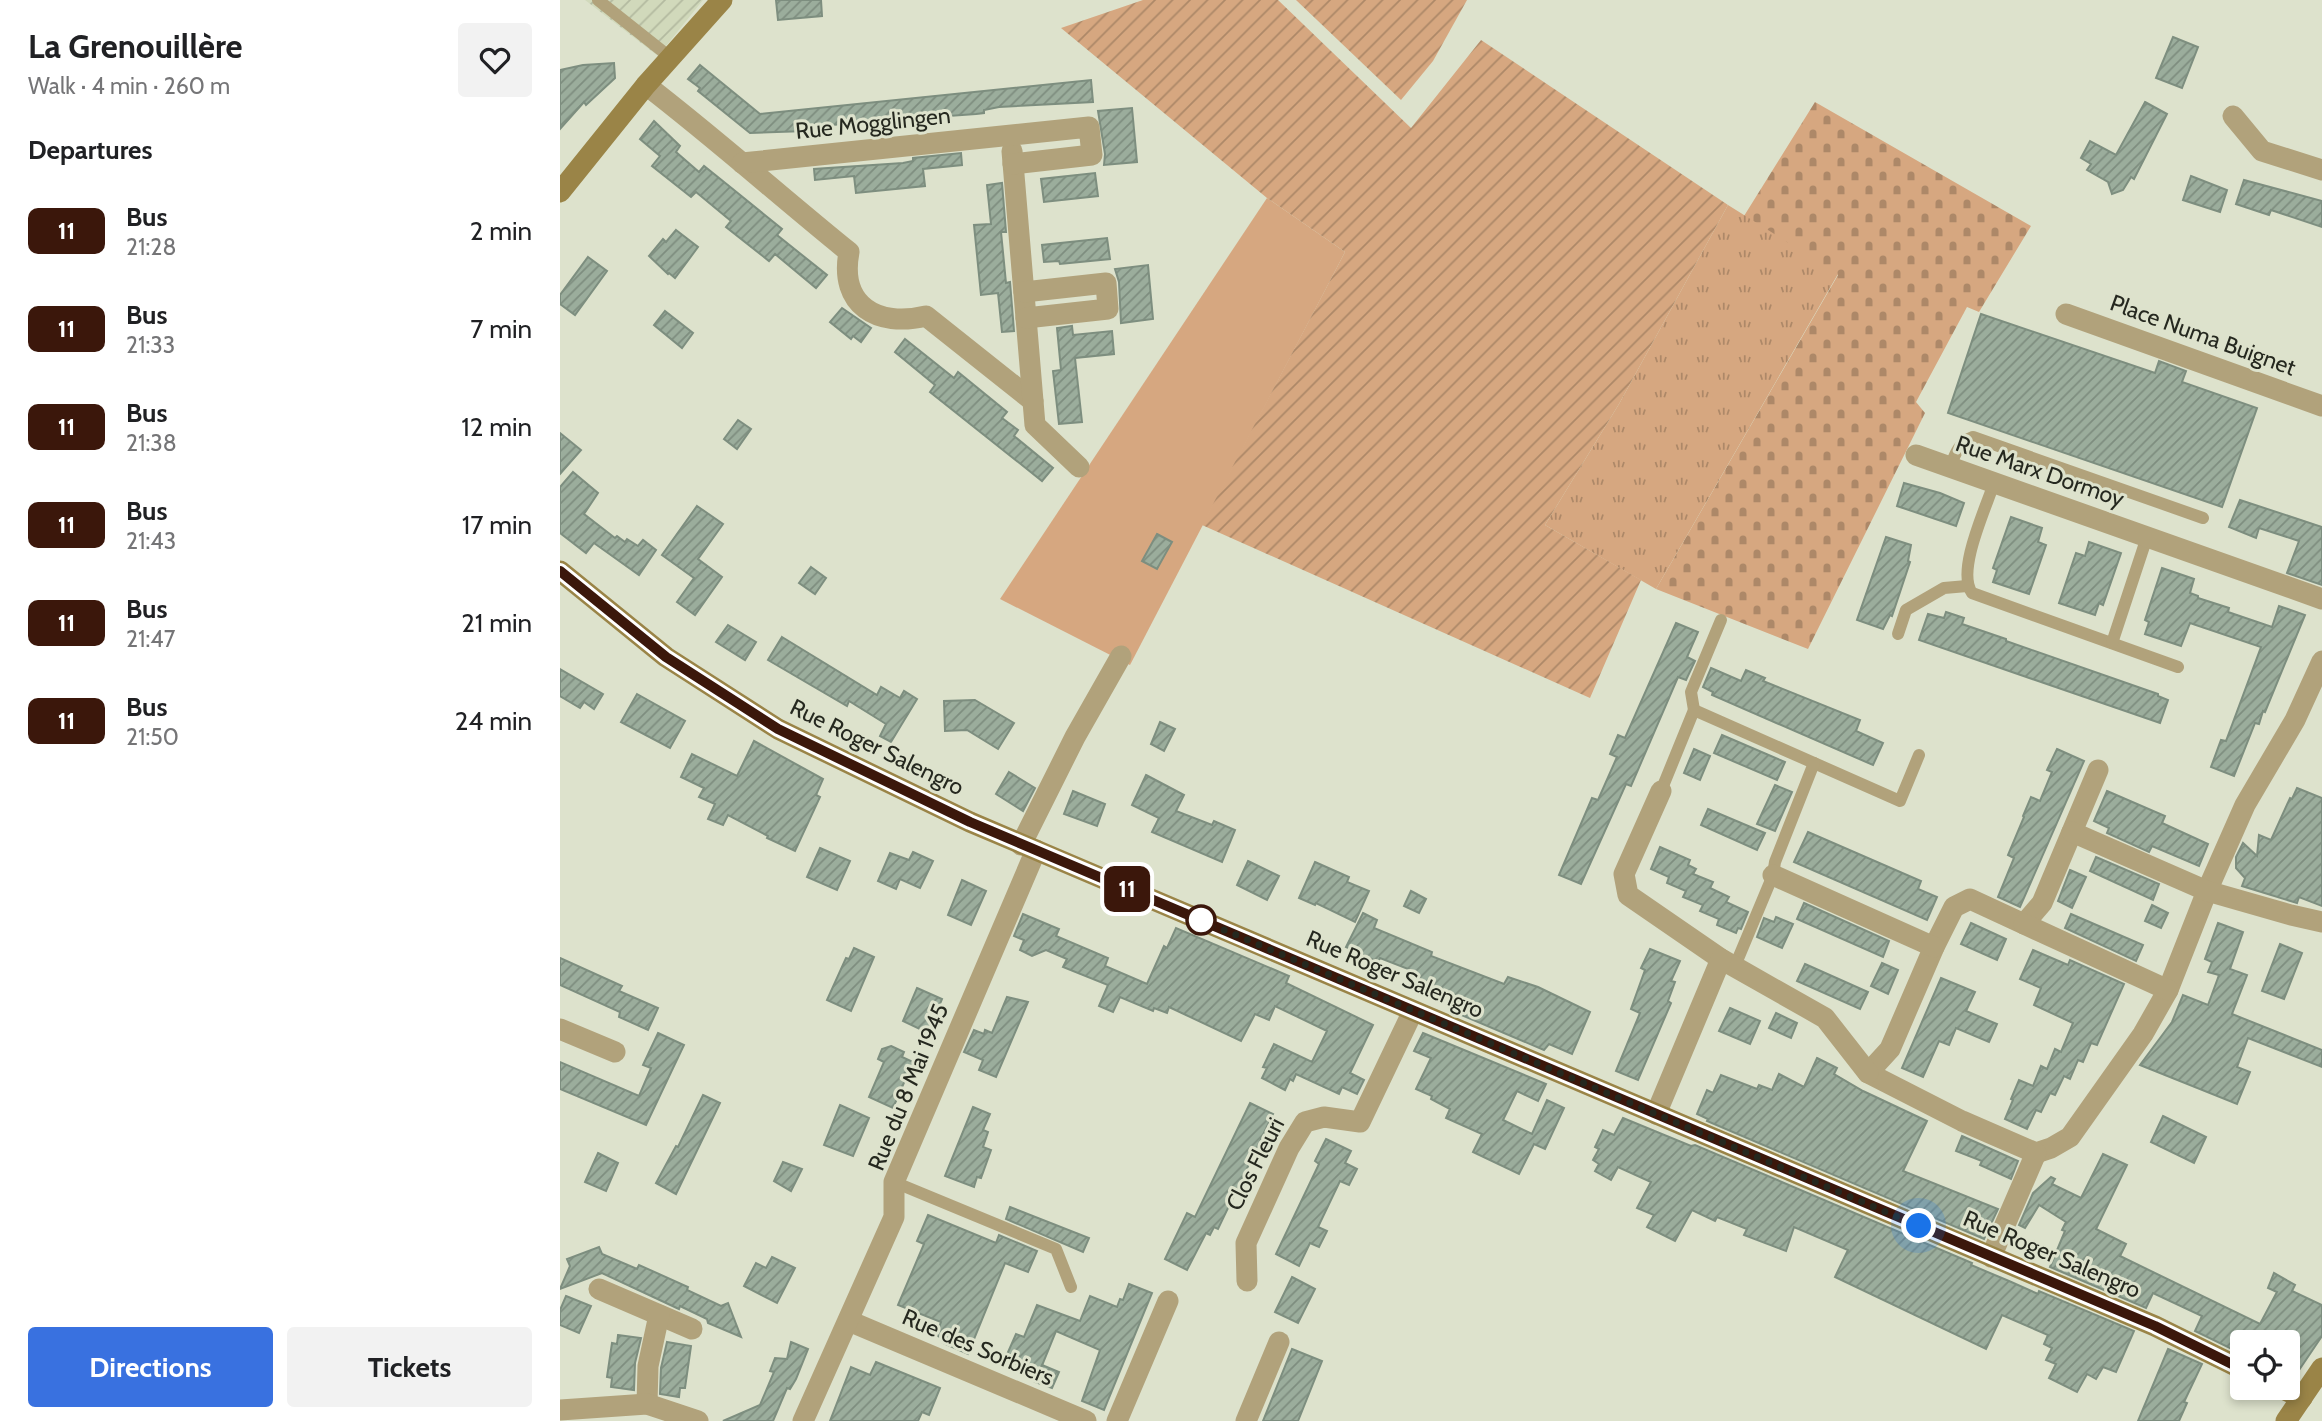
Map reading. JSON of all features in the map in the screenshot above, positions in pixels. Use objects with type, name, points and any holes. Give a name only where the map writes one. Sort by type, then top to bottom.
[{"type":"street","points":[[560,192],[646,85],[722,0]]},
{"type":"street","points":[[646,85],[849,252],[846,268],[849,285],[856,300],[870,313],[889,319],[926,316],[1033,401]]},
{"type":"street","points":[[2233,116],[2262,151],[2322,170]]},
{"type":"street","name":"Rue Mogglingen","points":[[742,163],[1089,127],[1092,155],[1013,163]]},
{"type":"street","points":[[1010,135],[1035,425],[1079,467]]},
{"type":"street","points":[[1024,292],[1105,283],[1108,309],[1026,318]]},
{"type":"street","name":"Place Numa Buignet","points":[[2066,314],[2322,406]]},
{"type":"street","name":"Rue Marx Dormoy","points":[[1916,455],[2322,599]]},
{"type":"street","name":"Rue Roger Salengro","points":[[560,571],[666,657],[778,729],[1029,847],[2155,1326],[2230,1363]]},
{"type":"street","name":"Rue du 8 Mai 1945","points":[[803,1421],[894,1217],[894,1182],[1029,847],[1075,737],[1121,656]]},
{"type":"street","points":[[1661,791],[1624,874],[1628,895],[1728,962],[1825,1018],[1868,1073],[1962,1121],[2036,1153],[2070,1137],[2143,1034],[2168,990],[2245,805],[2295,720],[2322,661]]},
{"type":"street","points":[[2024,924],[2042,903],[2098,770]]},
{"type":"street","points":[[2072,832],[2207,891],[2322,922]]},
{"type":"street","points":[[1773,875],[1934,947]]},
{"type":"street","points":[[1868,1073],[1890,1049],[1954,907],[1970,899],[2168,990]]},
{"type":"street","points":[[1656,1114],[1728,962]]},
{"type":"street","name":"Clos Fleuri","points":[[1247,1282],[1246,1243],[1289,1148],[1305,1122],[1324,1116],[1360,1122],[1413,1011]]},
{"type":"street","points":[[560,1029],[615,1052]]},
{"type":"street","points":[[1991,1257],[2036,1153]]},
{"type":"street","points":[[599,1289],[692,1329]]},
{"type":"street","points":[[1117,1421],[1168,1301]]},
{"type":"street","points":[[648,1404],[648,1366],[659,1315]]},
{"type":"street","name":"Rue des Sorbiers","points":[[849,1321],[1086,1421]]},
{"type":"street","points":[[1246,1421],[1279,1342]]},
{"type":"street","points":[[2286,1421],[2322,1368]]},
{"type":"street","points":[[560,1410],[648,1404],[698,1421]]},
{"type":"lane","points":[[608,2],[671,58]]},
{"type":"lane","points":[[1950,467],[1958,447],[1973,437],[2203,518]]},
{"type":"lane","points":[[1994,483],[1966,567],[1967,586],[1972,593],[2178,667]]},
{"type":"lane","points":[[2112,643],[2147,537]]},
{"type":"lane","points":[[1898,634],[1906,610],[1944,588],[1967,586]]},
{"type":"lane","points":[[1661,791],[1694,710],[1691,692],[1721,620]]},
{"type":"lane","points":[[1694,710],[1900,801],[1919,755]]},
{"type":"lane","points":[[1728,962],[1773,875],[1774,862],[1814,763]]},
{"type":"lane","points":[[894,1182],[1056,1249],[1071,1287]]},
{"type":"shaded area","points":[[585,0],[703,0],[658,56]]},
{"type":"green space","points":[[1143,0],[1278,0],[1411,128],[1481,40],[1728,205],[1619,404],[1545,525],[1641,580],[1590,698],[1202,525],[1345,252],[1267,198],[1061,28]]},
{"type":"green space","points":[[1296,0],[1467,0],[1433,61],[1401,100]]},
{"type":"green space","points":[[1815,102],[2031,226],[1979,312],[1967,307],[1916,402],[1925,413],[1808,649],[1656,589],[1838,275],[1744,216]]},
{"type":"green space","points":[[1267,198],[1345,252],[1130,665],[1000,599]]},
{"type":"green space","points":[[1728,205],[1838,274],[1656,589],[1545,525],[1619,404]]},
{"type":"building","points":[[776,0],[821,0],[822,16],[778,20]]},
{"type":"building","points":[[2173,37],[2198,47],[2182,88],[2156,78]]},
{"type":"building","points":[[614,63],[615,78],[586,105],[584,102],[560,129],[560,70]]},
{"type":"building","points":[[700,65],[760,114],[1091,80],[1093,102],[999,107],[976,114],[949,116],[949,113],[865,125],[864,122],[815,127],[815,130],[807,131],[750,133],[698,91],[700,88],[688,79]]},
{"type":"building","points":[[2145,102],[2167,114],[2134,179],[2131,177],[2123,190],[2112,194],[2108,182],[2087,170],[2091,164],[2081,158],[2090,141],[2116,155]]},
{"type":"building","points":[[1132,108],[1137,162],[1104,165],[1105,154],[1098,111]]},
{"type":"building","points":[[654,121],[680,146],[676,152],[699,172],[704,166],[782,229],[777,235],[827,275],[816,288],[775,254],[769,261],[726,227],[731,221],[696,192],[691,197],[652,166],[660,156],[640,139]]},
{"type":"building","points":[[961,153],[962,165],[923,169],[925,186],[856,193],[854,176],[815,180],[814,169],[903,163],[913,161],[913,158]]},
{"type":"building","points":[[1095,173],[1098,196],[1044,202],[1041,179]]},
{"type":"building","points":[[2191,176],[2227,190],[2220,212],[2183,200]]},
{"type":"building","points":[[2244,180],[2322,201],[2322,227],[2271,210],[2269,215],[2236,204]]},
{"type":"building","points":[[1002,183],[1006,232],[1001,232],[1006,283],[1010,282],[1014,331],[1002,332],[998,293],[981,295],[974,225],[991,224],[987,185]]},
{"type":"building","points":[[676,230],[698,247],[675,278],[649,256],[663,239],[666,242]]},
{"type":"building","points":[[1107,238],[1110,259],[1060,264],[1059,261],[1044,262],[1042,245]]},
{"type":"building","points":[[588,257],[607,271],[575,315],[560,304],[560,295]]},
{"type":"building","points":[[1148,265],[1153,319],[1121,323],[1119,282],[1115,269]]},
{"type":"building","points":[[842,308],[871,328],[861,342],[853,336],[851,339],[830,322]]},
{"type":"building","points":[[665,311],[693,333],[682,348],[654,325]]},
{"type":"building","points":[[1981,314],[2155,373],[2159,361],[2186,371],[2182,382],[2257,408],[2222,507],[1948,413]]},
{"type":"building","points":[[1072,326],[1073,335],[1112,331],[1114,354],[1075,358],[1082,422],[1059,424],[1053,371],[1061,370],[1057,328]]},
{"type":"building","points":[[905,339],[954,378],[958,372],[1007,412],[1002,418],[1018,430],[1014,436],[1053,468],[1042,481],[930,392],[935,385],[895,352]]},
{"type":"building","points":[[738,420],[751,429],[737,449],[724,439]]},
{"type":"building","points":[[560,433],[581,450],[560,474]]},
{"type":"building","points":[[573,472],[598,493],[584,514],[615,538],[617,536],[625,542],[627,539],[638,546],[643,540],[656,550],[639,575],[594,543],[586,553],[560,533],[560,487]]},
{"type":"building","points":[[1904,483],[1964,503],[1956,526],[1897,506]]},
{"type":"building","points":[[2240,500],[2322,527],[2322,585],[2287,573],[2299,541],[2259,528],[2256,538],[2229,527]]},
{"type":"building","points":[[697,506],[723,524],[698,559],[722,577],[695,615],[677,602],[694,578],[662,555]]},
{"type":"building","points":[[2011,517],[2042,528],[2038,542],[2046,545],[2029,594],[1993,582],[1997,570],[1993,568]]},
{"type":"building","points":[[1157,534],[1172,542],[1157,569],[1142,561]]},
{"type":"building","points":[[1886,537],[1911,545],[1910,562],[1892,616],[1890,615],[1883,629],[1857,620]]},
{"type":"building","points":[[2089,542],[2121,553],[2103,605],[2099,603],[2095,615],[2059,603],[2076,553],[2085,556]]},
{"type":"building","points":[[811,567],[826,578],[815,594],[799,583]]},
{"type":"building","points":[[2162,568],[2194,579],[2190,593],[2198,598],[2272,627],[2279,606],[2305,615],[2265,712],[2263,711],[2259,724],[2255,723],[2234,776],[2211,767],[2221,740],[2226,741],[2261,647],[2190,623],[2181,646],[2145,634],[2149,622],[2145,620]]},
{"type":"building","points":[[1946,612],[1964,618],[1962,624],[2158,694],[2168,700],[2160,723],[1919,640],[1928,614],[1944,618]]},
{"type":"building","points":[[1676,623],[1698,632],[1687,657],[1695,661],[1686,680],[1678,677],[1631,786],[1626,784],[1581,884],[1559,875],[1592,798],[1598,800],[1617,757],[1610,754],[1618,735],[1625,738]]},
{"type":"building","points":[[728,625],[756,642],[745,660],[716,642]]},
{"type":"building","points":[[782,637],[877,695],[881,687],[900,698],[904,691],[917,699],[891,742],[880,736],[886,724],[849,701],[847,706],[768,660]]},
{"type":"building","points":[[1711,668],[1741,681],[1746,670],[1765,678],[1763,681],[1860,720],[1856,731],[1883,743],[1873,765],[1712,695],[1713,692],[1703,687]]},
{"type":"building","points":[[560,669],[603,694],[594,709],[584,702],[580,708],[560,696]]},
{"type":"building","points":[[637,694],[685,721],[670,748],[621,722]]},
{"type":"building","points":[[975,700],[1014,723],[998,749],[967,730],[945,731],[944,701]]},
{"type":"building","points":[[1160,722],[1175,729],[1164,751],[1151,744]]},
{"type":"building","points":[[1722,735],[1785,762],[1777,780],[1714,753]]},
{"type":"building","points":[[754,741],[823,779],[816,795],[820,797],[795,851],[728,815],[723,825],[708,819],[715,804],[699,797],[704,788],[681,777],[692,754],[737,776]]},
{"type":"building","points":[[1694,749],[1710,756],[1700,780],[1684,773]]},
{"type":"building","points":[[2057,749],[2084,761],[2020,907],[1998,897],[2014,858],[2008,855],[2023,816],[2031,797],[2040,801],[2052,772],[2047,770]]},
{"type":"building","points":[[1009,772],[1035,788],[1023,811],[996,794]]},
{"type":"building","points":[[1146,775],[1184,795],[1176,811],[1212,825],[1214,821],[1235,830],[1222,862],[1152,832],[1159,818],[1132,805]]},
{"type":"building","points":[[1775,785],[1792,792],[1775,831],[1757,824]]},
{"type":"building","points":[[2297,788],[2322,798],[2322,906],[2299,897],[2297,903],[2242,886],[2245,878],[2236,868],[2236,857],[2243,843],[2257,856],[2259,835],[2271,840]]},
{"type":"building","points":[[1073,791],[1105,804],[1097,826],[1064,814]]},
{"type":"building","points":[[2107,791],[2165,816],[2162,823],[2208,844],[2199,866],[2152,846],[2149,852],[2107,833],[2109,828],[2094,821]]},
{"type":"building","points":[[1708,809],[1765,833],[1757,850],[1701,825]]},
{"type":"building","points":[[1808,832],[1921,881],[1918,889],[1937,897],[1927,920],[1794,862]]},
{"type":"building","points":[[1660,847],[1690,860],[1688,865],[1696,869],[1693,874],[1713,882],[1710,888],[1729,897],[1726,902],[1748,912],[1741,929],[1738,928],[1736,933],[1717,925],[1719,919],[1700,911],[1703,905],[1683,897],[1686,891],[1667,883],[1669,877],[1651,869]]},
{"type":"building","points":[[820,848],[850,861],[837,890],[807,877]]},
{"type":"building","points":[[913,852],[933,861],[920,888],[900,879],[896,889],[878,881],[890,853],[909,860]]},
{"type":"building","points":[[2096,857],[2159,884],[2153,900],[2090,871]]},
{"type":"building","points":[[1248,861],[1279,876],[1267,900],[1237,885]]},
{"type":"building","points":[[1315,862],[1349,877],[1347,882],[1369,891],[1355,922],[1316,903],[1315,905],[1299,898]]},
{"type":"building","points":[[2070,870],[2086,877],[2072,908],[2058,901]]},
{"type":"building","points":[[962,880],[986,891],[971,925],[948,915]]},
{"type":"building","points":[[1411,891],[1426,899],[1419,913],[1404,906]]},
{"type":"building","points":[[1804,903],[1889,941],[1883,957],[1797,919]]},
{"type":"building","points":[[2152,905],[2168,913],[2161,928],[2145,921]]},
{"type":"building","points":[[1363,913],[1377,920],[1374,928],[1432,952],[1431,956],[1504,984],[1508,977],[1538,987],[1590,1012],[1572,1054],[1549,1044],[1544,1050],[1452,1011],[1456,1003],[1411,984],[1416,972],[1380,958],[1378,962],[1346,947]]},
{"type":"building","points":[[1023,914],[1059,929],[1056,936],[1108,958],[1105,966],[1147,984],[1164,946],[1167,948],[1176,928],[1289,976],[1286,983],[1373,1025],[1350,1073],[1364,1080],[1357,1094],[1342,1087],[1339,1094],[1296,1074],[1293,1081],[1290,1079],[1285,1090],[1262,1078],[1267,1068],[1263,1067],[1274,1044],[1312,1062],[1327,1031],[1275,1006],[1269,1020],[1255,1014],[1241,1041],[1169,1007],[1167,1013],[1154,1008],[1153,1011],[1120,997],[1113,1012],[1099,1006],[1108,985],[1063,967],[1067,959],[1046,950],[1032,956],[1020,950],[1024,940],[1014,936]]},
{"type":"building","points":[[2071,914],[2143,945],[2136,961],[2065,928]]},
{"type":"building","points":[[1776,917],[1793,924],[1782,948],[1757,937],[1764,918],[1774,922]]},
{"type":"building","points":[[1971,923],[2006,939],[1997,960],[1961,944]]},
{"type":"building","points":[[2218,923],[2243,932],[2230,969],[2247,975],[2232,1014],[2322,1050],[2322,1067],[2248,1038],[2237,1067],[2250,1072],[2237,1104],[2140,1065],[2172,1022],[2183,995],[2208,1005],[2219,975],[2208,972],[2212,962],[2205,959]]},
{"type":"building","points":[[2280,944],[2302,953],[2284,999],[2262,991]]},
{"type":"building","points":[[854,948],[874,957],[851,1011],[827,1000],[846,958],[849,959]]},
{"type":"building","points":[[1650,949],[1680,961],[1671,981],[1675,982],[1668,1001],[1671,1003],[1638,1080],[1616,1071],[1640,1013],[1631,1009],[1645,970],[1641,968]]},
{"type":"building","points":[[2033,950],[2068,965],[2070,960],[2124,984],[2097,1045],[2091,1043],[2083,1062],[2078,1060],[2070,1079],[2064,1076],[2055,1095],[2050,1093],[2041,1112],[2036,1110],[2027,1129],[2005,1119],[2019,1080],[2033,1086],[2041,1066],[2047,1069],[2055,1049],[2061,1052],[2073,1023],[2034,1005],[2041,988],[2020,979]]},
{"type":"building","points":[[560,958],[622,986],[619,991],[658,1008],[648,1030],[619,1017],[620,1012],[560,985]]},
{"type":"building","points":[[1882,963],[1898,970],[1888,994],[1871,986]]},
{"type":"building","points":[[1805,964],[1868,992],[1860,1009],[1797,981]]},
{"type":"building","points":[[1941,978],[1975,992],[1966,1011],[1997,1024],[1989,1042],[1956,1028],[1949,1045],[1939,1041],[1923,1077],[1902,1068]]},
{"type":"building","points":[[917,988],[942,999],[928,1033],[903,1021]]},
{"type":"building","points":[[1007,997],[1028,1002],[996,1077],[979,1070],[983,1060],[964,1052],[974,1030],[984,1034],[985,1030],[992,1033]]},
{"type":"building","points":[[1730,1008],[1760,1021],[1750,1044],[1719,1031]]},
{"type":"building","points":[[1776,1013],[1797,1023],[1791,1038],[1769,1028]]},
{"type":"building","points":[[658,1033],[684,1045],[646,1125],[560,1089],[560,1062],[639,1096],[651,1068],[643,1065]]},
{"type":"building","points":[[1423,1033],[1546,1084],[1538,1101],[1517,1091],[1503,1120],[1532,1134],[1547,1100],[1564,1108],[1545,1149],[1534,1144],[1519,1174],[1473,1152],[1482,1134],[1446,1118],[1450,1109],[1416,1089],[1431,1058],[1414,1051]]},
{"type":"building","points":[[891,1046],[904,1052],[902,1057],[913,1062],[893,1108],[869,1097],[884,1062],[878,1059],[882,1049]]},
{"type":"building","points":[[1817,1058],[1837,1068],[1834,1074],[1863,1091],[1927,1121],[1903,1171],[1998,1209],[1984,1239],[1707,1121],[1708,1119],[1697,1114],[1707,1090],[1713,1093],[1721,1075],[1757,1089],[1759,1085],[1772,1090],[1779,1074],[1804,1087]]},
{"type":"building","points":[[703,1095],[720,1103],[676,1194],[656,1183],[676,1146],[678,1147]]},
{"type":"building","points":[[1250,1103],[1273,1114],[1218,1229],[1214,1227],[1210,1235],[1206,1233],[1187,1270],[1165,1259],[1187,1213],[1195,1217]]},
{"type":"building","points":[[840,1105],[869,1118],[853,1156],[824,1145]]},
{"type":"building","points":[[973,1107],[990,1114],[983,1130],[988,1132],[983,1147],[991,1150],[981,1178],[977,1177],[974,1187],[945,1176]]},
{"type":"building","points":[[2163,1116],[2206,1137],[2194,1163],[2151,1142]]},
{"type":"building","points":[[1623,1118],[1691,1146],[1695,1145],[1972,1263],[1971,1265],[2038,1294],[2039,1291],[2134,1331],[2116,1372],[2103,1367],[2096,1379],[2087,1374],[2077,1392],[2049,1378],[2056,1364],[2046,1360],[2052,1348],[2044,1344],[2048,1335],[2002,1315],[1986,1349],[1835,1277],[1848,1250],[1794,1227],[1786,1251],[1744,1235],[1747,1229],[1717,1217],[1715,1221],[1692,1210],[1675,1241],[1647,1227],[1654,1215],[1637,1208],[1651,1182],[1618,1167],[1611,1180],[1595,1171],[1599,1164],[1593,1160],[1599,1149],[1595,1147],[1603,1130],[1614,1135]]},
{"type":"building","points":[[1962,1136],[2018,1161],[2011,1179],[1980,1165],[1982,1161],[1956,1151]]},
{"type":"building","points":[[1326,1139],[1351,1151],[1345,1163],[1357,1169],[1349,1185],[1340,1181],[1318,1227],[1327,1231],[1319,1247],[1310,1243],[1299,1266],[1276,1254],[1319,1164],[1315,1161]]},
{"type":"building","points":[[598,1153],[618,1163],[606,1191],[585,1182]]},
{"type":"building","points":[[2103,1154],[2127,1165],[2096,1229],[2126,1244],[2120,1256],[2260,1324],[2277,1292],[2268,1288],[2274,1273],[2295,1285],[2292,1291],[2322,1305],[2322,1336],[2300,1369],[2300,1330],[2230,1330],[2230,1348],[2195,1331],[2202,1316],[2153,1293],[2146,1308],[2050,1267],[2066,1222],[2039,1205],[2025,1228],[2019,1225],[2033,1193],[2051,1177],[2055,1179],[2052,1184],[2081,1198]]},
{"type":"building","points":[[783,1162],[802,1169],[791,1191],[774,1181]]},
{"type":"building","points":[[1010,1207],[1089,1238],[1083,1252],[1006,1219]]},
{"type":"building","points":[[928,1215],[996,1243],[999,1235],[1037,1251],[1028,1272],[1005,1263],[968,1354],[943,1343],[944,1339],[936,1335],[941,1322],[898,1305],[924,1244],[917,1241]]},
{"type":"building","points":[[599,1247],[602,1254],[637,1269],[639,1265],[688,1287],[687,1290],[721,1306],[728,1303],[741,1337],[708,1323],[707,1319],[680,1306],[679,1309],[602,1273],[560,1289],[570,1266],[567,1259]]},
{"type":"building","points":[[772,1257],[795,1268],[777,1303],[744,1286],[756,1263],[766,1268]]},
{"type":"building","points":[[1292,1277],[1315,1289],[1298,1323],[1275,1312]]},
{"type":"building","points":[[1129,1284],[1152,1293],[1104,1410],[1082,1401],[1100,1350],[1056,1331],[1039,1373],[1005,1359],[1016,1334],[1024,1337],[1037,1305],[1080,1321],[1090,1296],[1117,1307]]},
{"type":"building","points":[[566,1296],[591,1306],[579,1333],[560,1325],[560,1310]]},
{"type":"building","points":[[618,1335],[641,1338],[635,1363],[634,1390],[611,1387],[612,1378],[607,1377],[612,1343],[617,1344]]},
{"type":"building","points":[[667,1342],[691,1346],[685,1388],[680,1388],[679,1397],[660,1394],[661,1368]]},
{"type":"building","points":[[791,1342],[808,1349],[796,1379],[790,1389],[787,1388],[773,1421],[723,1421],[760,1405],[774,1372],[770,1371],[775,1358],[787,1359]]},
{"type":"building","points":[[1292,1349],[1322,1361],[1298,1421],[1263,1421]]},
{"type":"building","points":[[2168,1349],[2202,1364],[2184,1402],[2187,1403],[2179,1421],[2138,1421]]},
{"type":"building","points":[[876,1362],[940,1388],[929,1415],[922,1412],[918,1421],[830,1421],[851,1367],[870,1375]]},
{"type":"building","points":[[1042,1365],[1059,1372],[1052,1388],[1035,1382]]},
{"type":"bus line","name":"11","points":[[560,571],[666,657],[778,729],[970,822],[2155,1326],[2230,1363]]},
{"type":"route","points":[[1201,920],[1919,1226]]}]
